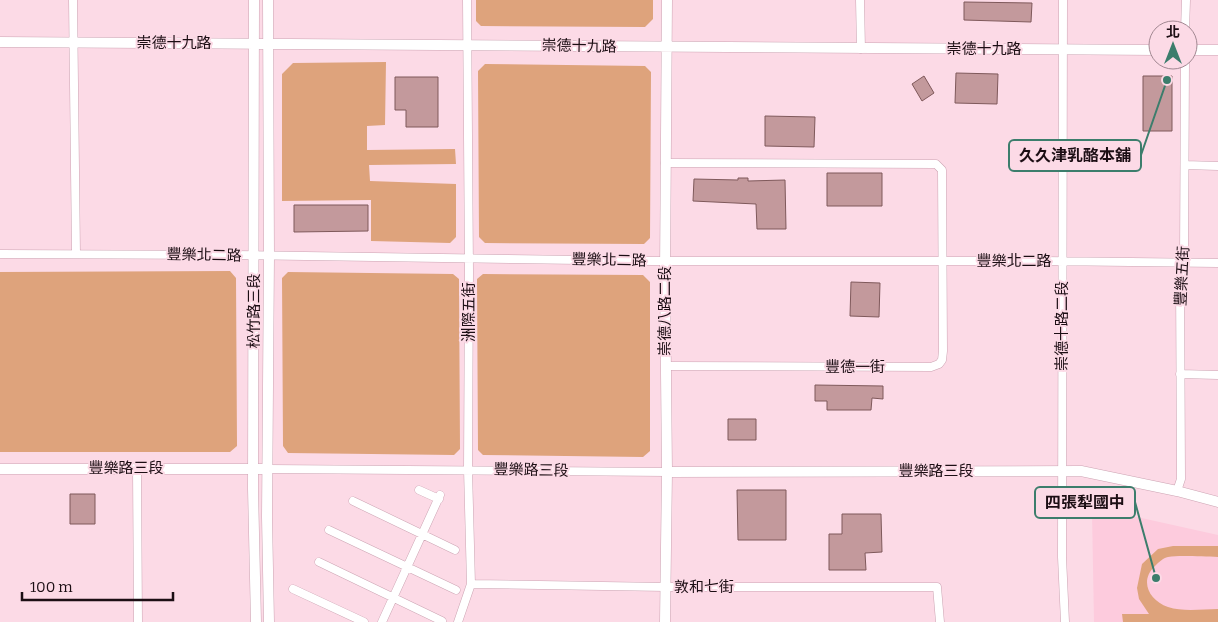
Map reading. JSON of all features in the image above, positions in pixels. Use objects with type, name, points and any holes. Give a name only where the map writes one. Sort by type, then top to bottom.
[{"type":"street","points":[[73,0],[76,254]]},
{"type":"street","name":"松竹路三段","points":[[254,0],[254,565],[256,622]]},
{"type":"street","name":"松竹路三段","points":[[268,0],[269,622]]},
{"type":"street","name":"洲際五街","points":[[458,622],[471,584],[468,469],[467,0]]},
{"type":"street","name":"崇德八路二段","points":[[665,622],[667,472],[665,163],[667,0]]},
{"type":"street","points":[[860,0],[860,49]]},
{"type":"street","name":"崇德十路二段","points":[[1063,0],[1062,557],[1065,622]]},
{"type":"street","points":[[1186,0],[1186,20]]},
{"type":"street","name":"崇德十九路","points":[[0,42],[1148,50]]},
{"type":"street","points":[[1198,50],[1218,50]]},
{"type":"street","name":"豐樂五街","points":[[1178,491],[1182,479],[1180,276],[1184,262],[1185,70]]},
{"type":"street","points":[[665,163],[936,164],[942,170],[943,261]]},
{"type":"street","points":[[1185,165],[1218,166]]},
{"type":"street","name":"豐樂北二路","points":[[0,254],[665,261],[1218,263]]},
{"type":"street","name":"豐德一街","points":[[666,366],[931,367],[939,364],[942,360],[943,351],[943,261]]},
{"type":"street","points":[[1180,374],[1218,374]]},
{"type":"street","points":[[137,468],[138,622]]},
{"type":"street","name":"豐樂路三段","points":[[0,469],[254,468],[667,472],[1081,471],[1178,491],[1218,502]]},
{"type":"street","points":[[382,622],[440,497],[419,490]]},
{"type":"street","points":[[353,501],[455,550]]},
{"type":"street","points":[[329,530],[456,590]]},
{"type":"street","points":[[319,562],[442,621]]},
{"type":"street","name":"敦和七街","points":[[471,584],[666,587],[937,587],[940,622]]},
{"type":"street","points":[[293,589],[364,622]]},
{"type":"shaded area","points":[[476,0],[653,0],[653,19],[645,27],[481,26],[476,21]]},
{"type":"shaded area","points":[[386,62],[385,125],[367,126],[367,150],[455,149],[456,164],[369,165],[370,181],[456,184],[456,237],[450,243],[371,241],[371,200],[282,201],[282,74],[293,63]]},
{"type":"shaded area","points":[[485,64],[645,66],[651,72],[650,238],[644,244],[485,243],[479,237],[478,71]]},
{"type":"shaded area","points":[[230,271],[236,278],[237,446],[230,452],[0,452],[0,272]]},
{"type":"shaded area","points":[[288,272],[453,274],[459,279],[460,449],[454,455],[288,453],[283,446],[282,278]]},
{"type":"shaded area","points":[[483,274],[643,275],[650,282],[650,451],[643,457],[483,455],[478,450],[477,279]]},
{"type":"shaded area","points":[[1101,509],[1218,535],[1218,622],[1094,622],[1092,512]]},
{"type":"shaded area","points":[[1173,546],[1218,546],[1218,557],[1179,556],[1164,558],[1150,572],[1147,584],[1148,590],[1161,604],[1174,609],[1218,609],[1218,622],[1123,622],[1122,614],[1149,614],[1139,599],[1137,588],[1142,564],[1158,549]]},
{"type":"building","points":[[964,2],[1032,3],[1031,22],[964,20]]},
{"type":"building","points":[[956,73],[998,74],[997,104],[955,103]]},
{"type":"building","points":[[924,76],[934,93],[922,101],[912,84]]},
{"type":"building","points":[[1143,76],[1172,76],[1172,131],[1143,131]]},
{"type":"building","points":[[395,77],[438,77],[438,127],[406,127],[406,110],[395,110]]},
{"type":"building","points":[[765,116],[815,117],[814,147],[765,146]]},
{"type":"building","points":[[827,173],[882,173],[882,206],[827,206]]},
{"type":"building","points":[[738,178],[748,178],[748,181],[785,180],[786,229],[757,229],[756,204],[693,201],[694,179],[738,180]]},
{"type":"building","points":[[294,205],[368,205],[368,231],[294,232]]},
{"type":"building","points":[[851,282],[880,283],[879,317],[850,316]]},
{"type":"building","points":[[815,385],[883,386],[883,399],[872,398],[871,410],[827,410],[827,401],[815,401]]},
{"type":"building","points":[[728,419],[756,419],[756,440],[728,440]]},
{"type":"building","points":[[737,490],[786,490],[786,540],[738,540]]},
{"type":"building","points":[[70,494],[95,494],[95,524],[70,524]]},
{"type":"building","points":[[842,514],[881,514],[882,552],[865,553],[866,570],[829,570],[829,534],[842,534]]},
{"type":"place","name":"久久津乳酪本舖","points":[[1167,80]]},
{"type":"place","name":"四張犁國中","points":[[1156,578]]}]
